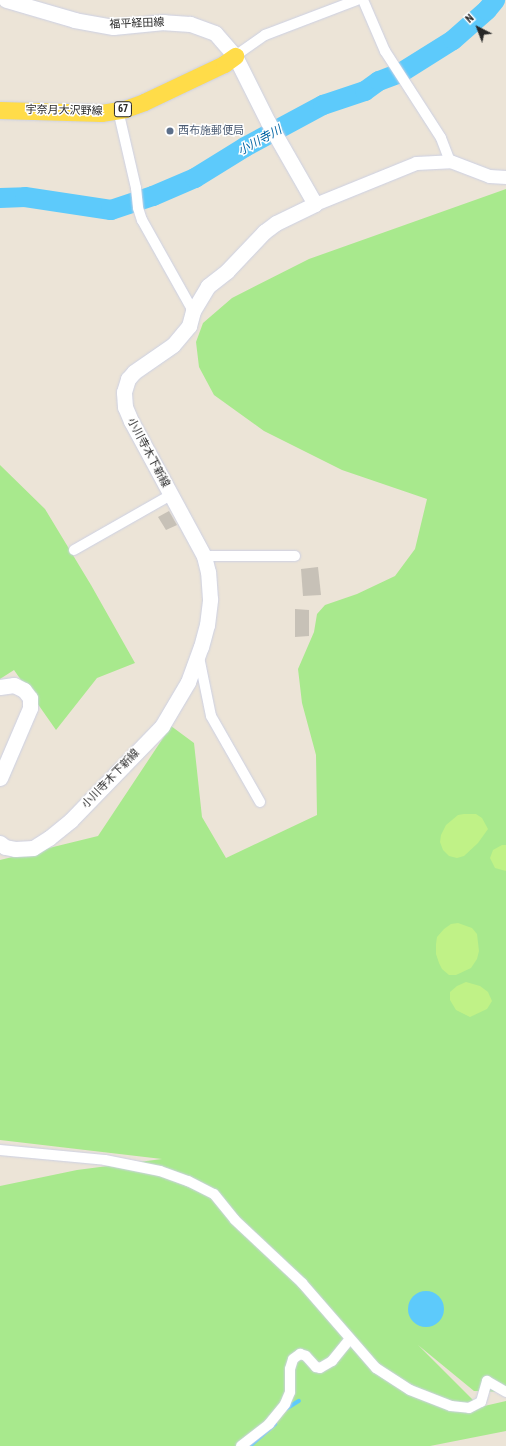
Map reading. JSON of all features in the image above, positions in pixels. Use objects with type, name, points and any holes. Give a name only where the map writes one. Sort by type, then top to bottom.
[{"type":"main road","name":"福平経田線","points":[[6,0],[75,20],[113,27],[164,22],[190,24],[215,33],[235,56]]},
{"type":"main road","name":"宇奈月大沢野線","points":[[0,110],[101,113],[118,110],[144,102],[224,64],[235,56]]},
{"type":"main road","points":[[235,56],[268,122],[282,143],[316,204]]},
{"type":"main road","name":"小川寺木下新線","points":[[0,843],[5,847],[15,849],[32,848],[49,838],[71,820],[162,726],[188,682],[198,655],[206,625],[210,600],[208,572],[204,556],[131,421],[125,407],[124,392],[128,379],[134,372],[173,345],[189,326],[193,311],[208,286],[227,271],[264,232],[276,223],[316,204]]},
{"type":"main road","points":[[0,687],[14,685],[24,690],[30,698],[30,708],[0,778]]},
{"type":"street","points":[[235,56],[265,35],[357,0]]},
{"type":"street","points":[[364,0],[385,51],[441,138],[450,162]]},
{"type":"street","points":[[118,110],[136,188],[138,208],[142,220],[193,311]]},
{"type":"street","points":[[316,204],[416,164],[450,162],[489,176],[506,178]]},
{"type":"street","points":[[74,550],[171,494]]},
{"type":"street","points":[[204,556],[295,556]]},
{"type":"street","points":[[198,655],[211,716],[260,802]]},
{"type":"street","points":[[0,1150],[105,1160],[160,1171],[188,1181],[214,1194],[235,1220],[302,1283],[376,1368],[410,1390],[451,1406],[469,1408],[481,1402],[487,1381],[506,1392]]},
{"type":"street","points":[[241,1446],[269,1424],[284,1404],[290,1392],[290,1368],[293,1359],[300,1354],[306,1356],[316,1367],[320,1368],[332,1361],[350,1339]]},
{"type":"green space","points":[[506,189],[506,1392],[474,1391],[418,1345],[480,1407],[506,1401],[506,1431],[430,1446],[0,1446],[0,1186],[77,1170],[162,1159],[0,1140],[0,860],[98,836],[171,726],[194,743],[202,817],[226,858],[317,815],[316,755],[302,703],[298,669],[314,632],[317,614],[325,605],[357,594],[395,576],[415,549],[427,499],[342,470],[264,431],[214,395],[199,367],[196,342],[203,323],[232,298],[309,259]]},
{"type":"green space","points":[[0,465],[45,509],[91,585],[135,663],[97,678],[56,730],[14,670],[0,679]]},
{"type":"green space","points":[[476,814],[482,818],[488,829],[478,843],[464,856],[457,858],[449,856],[443,850],[440,842],[441,835],[446,825],[458,815]]},
{"type":"green space","points":[[502,845],[506,845],[506,871],[495,868],[490,858],[493,850]]},
{"type":"green space","points":[[458,923],[472,928],[477,934],[479,951],[477,959],[471,968],[456,975],[449,975],[442,969],[436,954],[437,937],[451,924]]},
{"type":"green space","points":[[466,982],[480,986],[488,992],[492,1001],[487,1009],[470,1017],[456,1010],[450,1000],[450,992],[457,986]]},
{"type":"water","points":[[429,1291],[439,1296],[443,1302],[443,1316],[439,1322],[433,1326],[423,1327],[413,1322],[409,1316],[408,1306],[413,1296],[419,1292]]},
{"type":"building","points":[[169,511],[177,525],[166,530],[158,517]]},
{"type":"building","points":[[318,567],[321,595],[303,596],[301,569]]},
{"type":"building","points":[[295,609],[309,610],[309,636],[295,637]]},
{"type":"waterway","name":"小川寺川","points":[[0,198],[25,197],[111,210],[153,196],[195,178],[245,147],[323,105],[365,91],[379,81],[402,72],[453,40],[487,10],[495,0]]},
{"type":"waterway","points":[[286,1409],[299,1401]]},
{"type":"waterway","points":[[250,1446],[275,1424]]},
{"type":"place","name":"西布施郵便局","points":[[170,131]]}]
